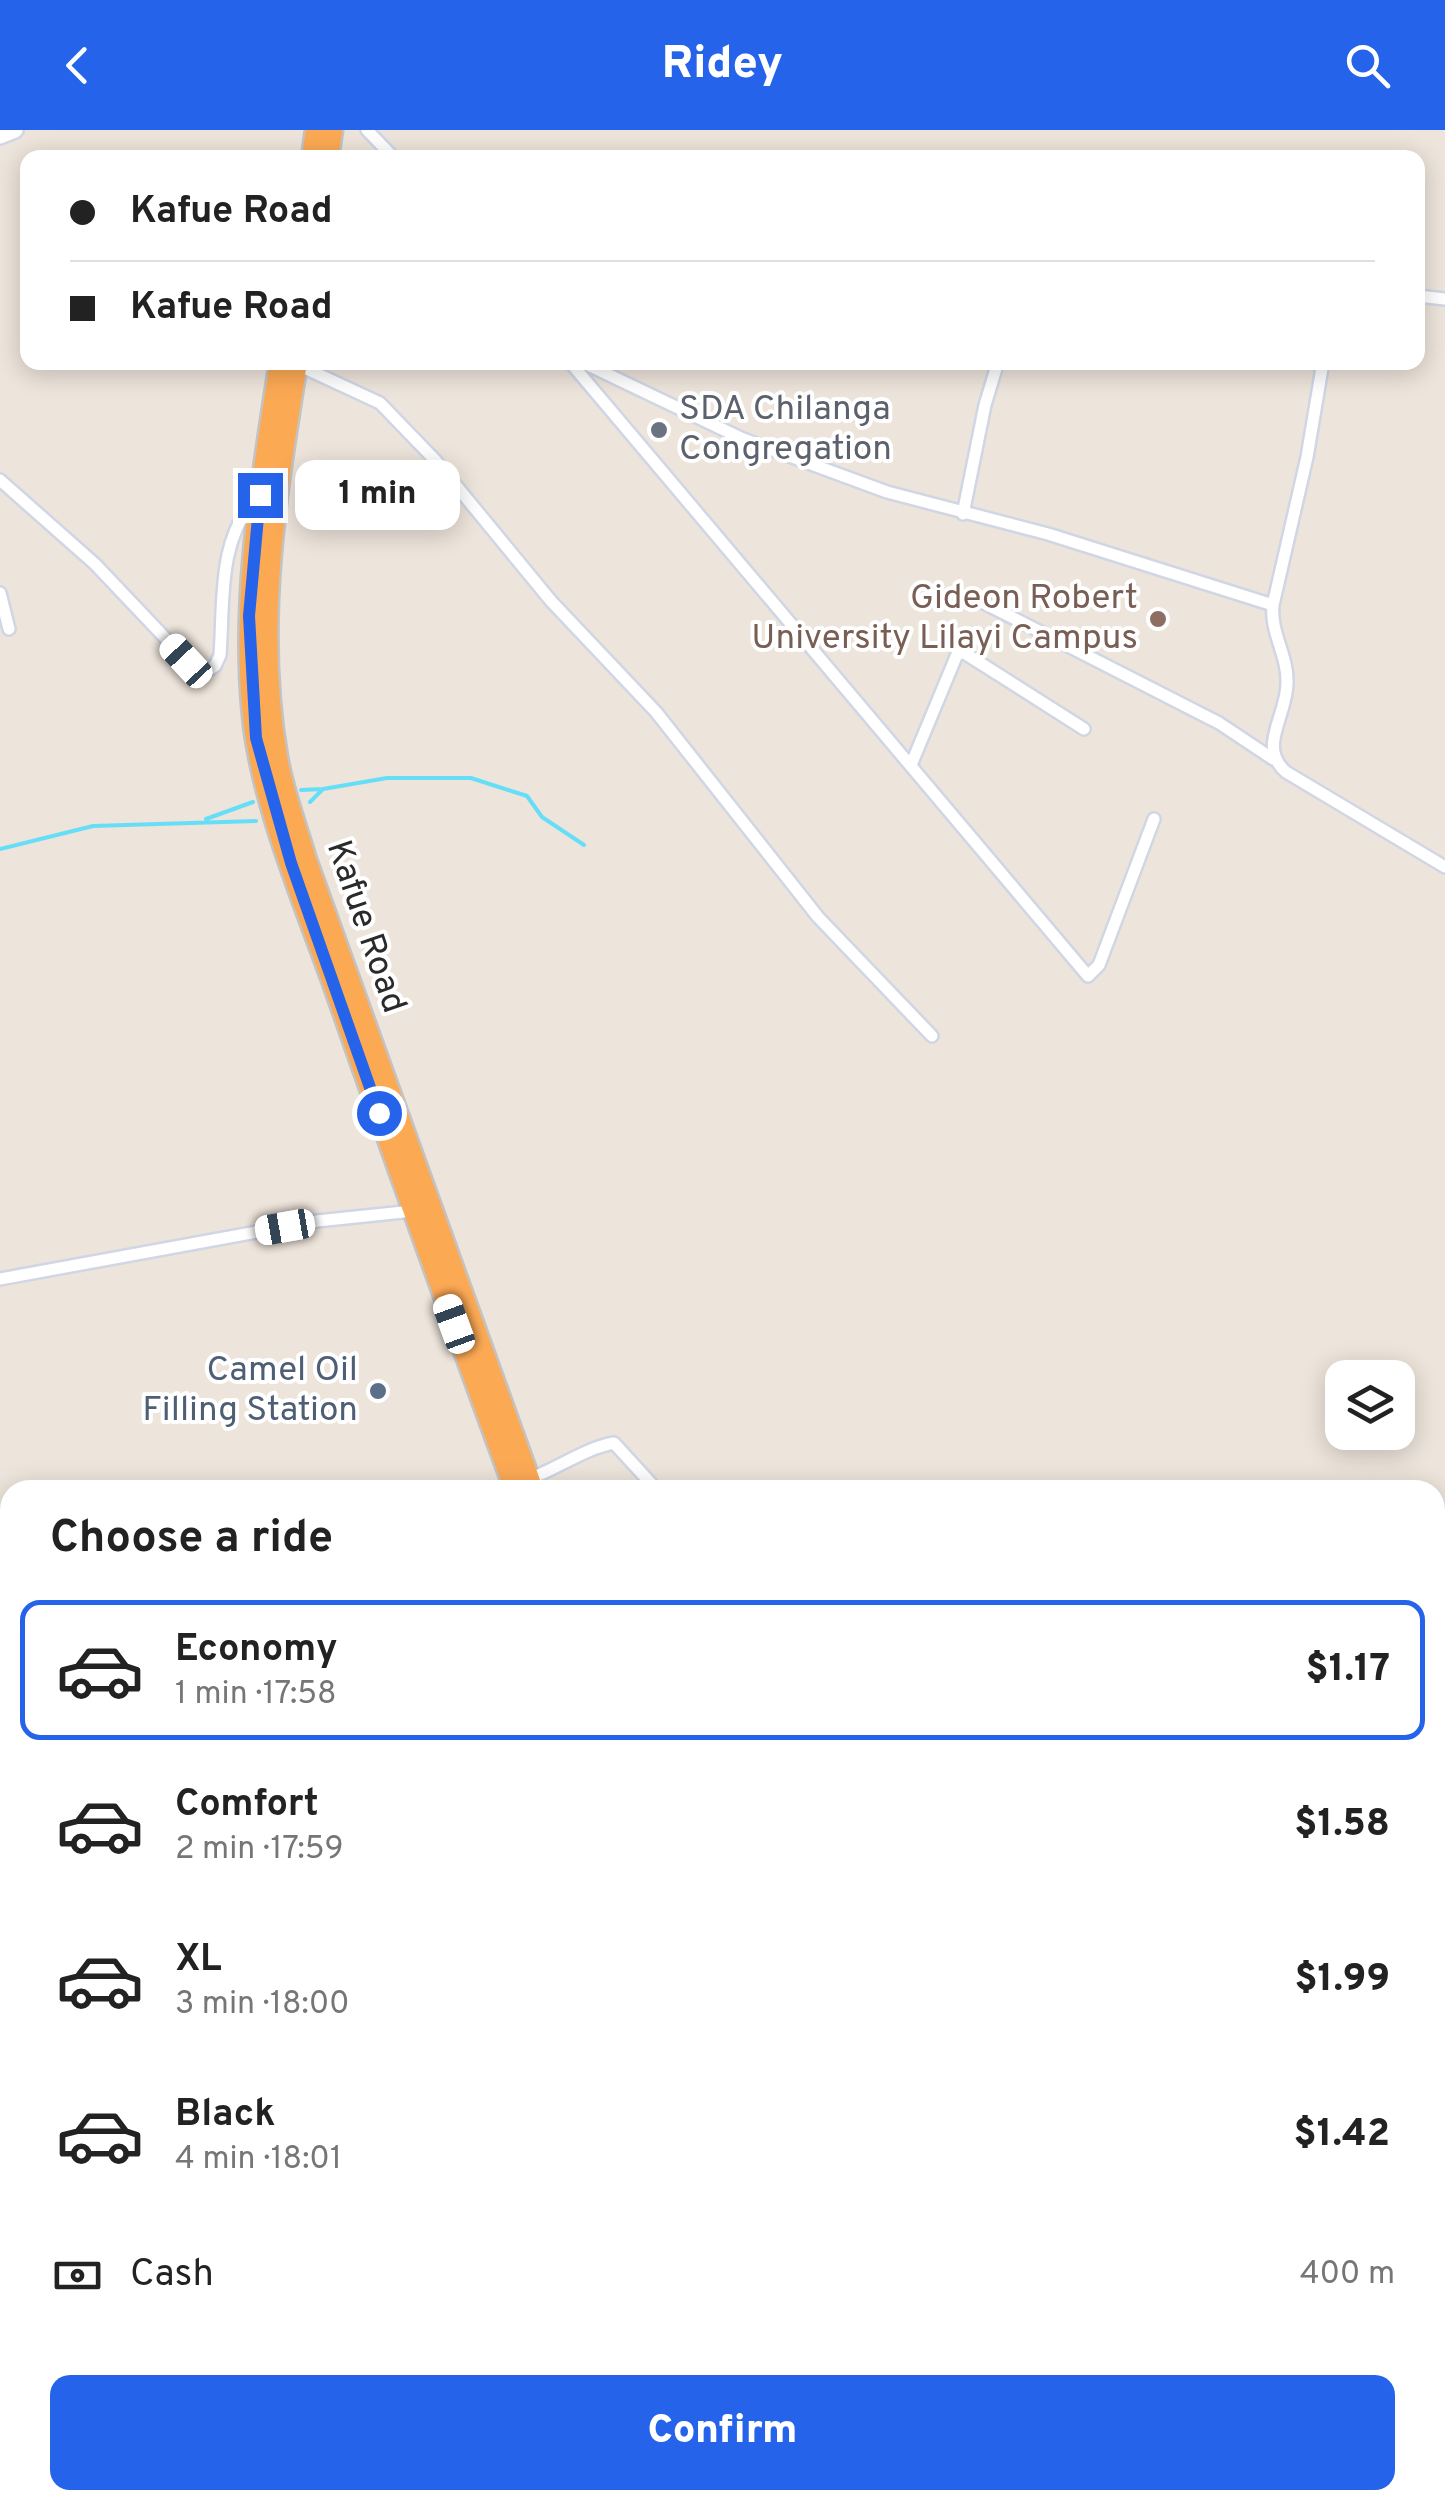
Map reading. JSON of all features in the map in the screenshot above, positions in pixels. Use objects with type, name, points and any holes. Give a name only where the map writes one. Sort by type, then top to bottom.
[{"type":"highway","name":"Kafue Road","points":[[279,370],[260,495],[249,616],[252,712],[262,768],[291,863],[413,1211],[524,1480]]},
{"type":"highway","name":"Kafue Road","points":[[295,370],[274,510],[266,604],[267,682],[278,762],[306,860],[524,1480]]},
{"type":"street","points":[[0,136],[15,130]]},
{"type":"street","points":[[367,130],[386,150]]},
{"type":"street","points":[[311,370],[380,403],[435,460],[551,600],[656,712],[818,917],[932,1036]]},
{"type":"street","points":[[577,370],[1088,976],[1099,965],[1154,819]]},
{"type":"street","points":[[599,370],[743,440],[887,492],[1048,534],[1273,605]]},
{"type":"street","points":[[964,514],[996,370]]},
{"type":"street","points":[[1273,758],[1272,745],[1288,680],[1273,630],[1273,605],[1307,457],[1322,370]]},
{"type":"street","points":[[0,480],[95,564],[186,661],[207,671],[215,666],[220,655],[230,540],[240,519],[260,495]]},
{"type":"street","points":[[0,593],[8,629]]},
{"type":"street","points":[[980,600],[1219,723],[1273,758],[1286,772],[1445,867]]},
{"type":"street","points":[[911,765],[958,652],[1084,729]]},
{"type":"street","points":[[0,1279],[317,1221],[413,1211]]},
{"type":"street","points":[[536,1480],[600,1446],[614,1444],[648,1480]]},
{"type":"waterway","points":[[310,802],[323,789],[387,778],[471,778],[527,796],[542,817],[584,845]]},
{"type":"waterway","points":[[301,790],[323,789]]},
{"type":"waterway","points":[[206,819],[253,802]]},
{"type":"waterway","points":[[0,849],[93,826],[256,821]]},
{"type":"place","name":"SDA Chilanga Congregation","points":[[659,430]]},
{"type":"place","name":"Gideon Robert University Lilayi Campus","points":[[1158,619]]},
{"type":"place","name":"Camel Oil Filling Station","points":[[378,1391]]},
{"type":"route","points":[[260,495],[249,616],[256,738],[291,863],[379,1113]]}]
